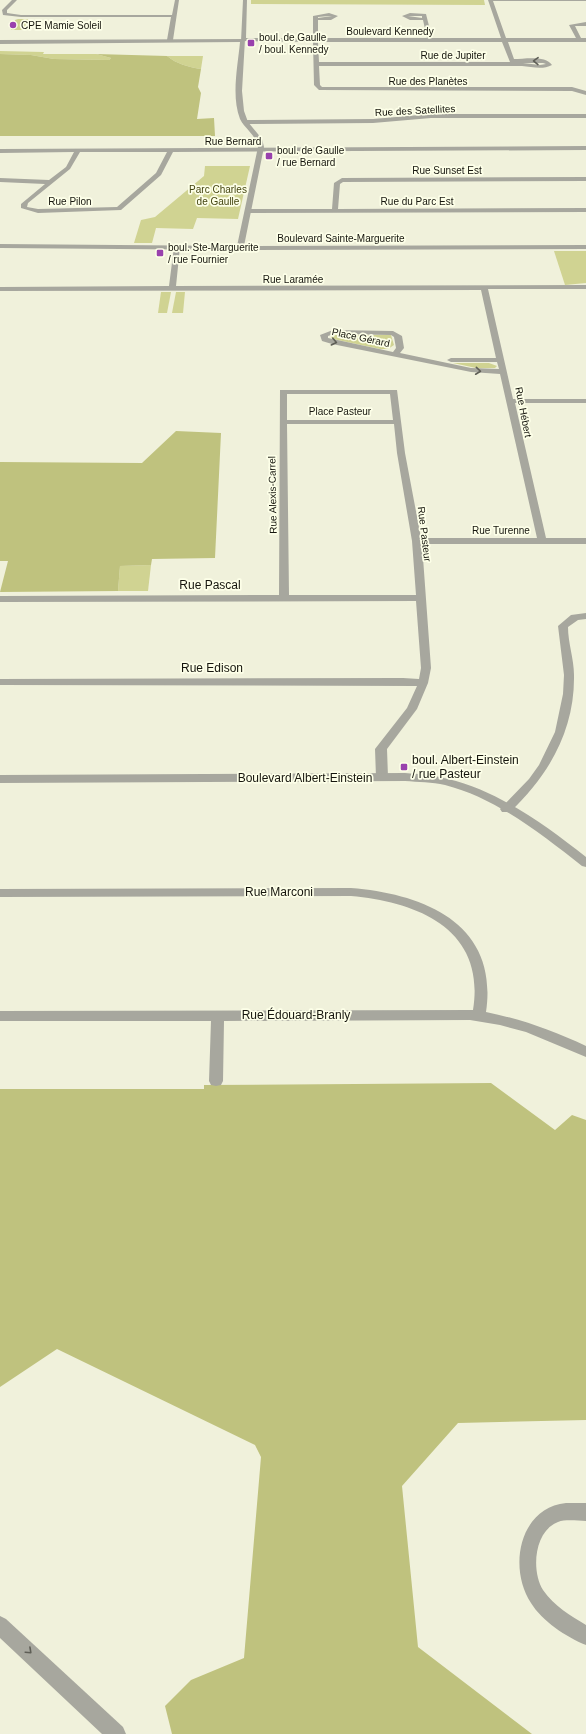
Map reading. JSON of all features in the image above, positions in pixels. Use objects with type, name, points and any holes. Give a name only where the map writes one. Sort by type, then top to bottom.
[{"type":"street","points":[[15,0],[6,8],[4,12],[5,14],[21,16],[174,16]]},
{"type":"street","points":[[170,40],[177,0]]},
{"type":"street","points":[[240,248],[260,151],[260,141],[245,122],[242,115],[240,81],[245,0]]},
{"type":"street","points":[[512,62],[503,40],[491,1],[586,2]]},
{"type":"street","name":"Rue des Planètes","points":[[315,19],[317,86],[325,89],[568,89],[586,93]]},
{"type":"street","points":[[425,19],[430,40]]},
{"type":"street","points":[[579,40],[572,25],[586,24]]},
{"type":"street","name":"Boulevard Kennedy","points":[[0,40],[586,40]]},
{"type":"street","name":"Rue de Jupiter","points":[[317,64],[544,61],[549,65],[540,67],[512,62]]},
{"type":"street","name":"Rue des Satellites","points":[[245,122],[373,121],[431,116],[586,116]]},
{"type":"street","name":"Rue Bernard","points":[[0,151],[260,151],[586,148]]},
{"type":"street","name":"Rue Pilon","points":[[78,151],[71,165],[26,202],[23,205],[24,208],[38,211],[119,210],[156,178],[165,164],[170,151]]},
{"type":"street","name":"Rue Sunset Est","points":[[335,211],[337,183],[342,180],[586,179]]},
{"type":"street","points":[[0,180],[52,182]]},
{"type":"street","name":"Rue du Parc Est","points":[[248,211],[586,210]]},
{"type":"street","name":"Boulevard Sainte-Marguerite","points":[[0,246],[240,248],[586,247]]},
{"type":"street","points":[[172,289],[177,247]]},
{"type":"street","name":"Rue Laramée","points":[[0,289],[586,287]]},
{"type":"street","name":"Rue Hébert","points":[[484,288],[502,360],[512,411],[542,541]]},
{"type":"street","name":"Place Gérard","points":[[396,354],[400,348],[398,336],[393,333],[333,332],[324,335],[325,339],[328,340],[476,371],[504,372]]},
{"type":"street","name":"Place Gérard","points":[[426,360],[502,360]]},
{"type":"street","name":"Rue Alexis-Carrel","points":[[283,392],[284,598]]},
{"type":"street","name":"Rue Pasteur","points":[[283,392],[394,392],[397,422],[417,541],[420,598],[426,660],[423,683],[409,714],[381,749],[382,777]]},
{"type":"street","points":[[511,401],[586,401]]},
{"type":"street","name":"Place Pasteur","points":[[283,422],[397,422]]},
{"type":"street","name":"Rue Turenne","points":[[417,541],[586,540]]},
{"type":"street","name":"Rue Pascal","points":[[0,599],[420,598]]},
{"type":"street","points":[[506,809],[523,794],[544,766],[556,741],[565,716],[569,690],[569,667],[563,626],[574,617],[586,616]]},
{"type":"street","name":"Rue Edison","points":[[0,682],[403,681],[423,683]]},
{"type":"street","name":"Boulevard Albert-Einstein","points":[[0,779],[382,777],[420,778],[448,782],[471,791],[506,809],[547,834],[586,863]]},
{"type":"street","name":"Rue Marconi","points":[[0,893],[351,892],[396,898],[418,906],[440,918],[456,931],[470,946],[479,964],[482,980],[480,1016]]},
{"type":"street","name":"Rue Édouard-Branly","points":[[0,1016],[446,1014],[480,1016],[512,1023],[546,1034],[586,1052]]},
{"type":"street","points":[[216,1081],[218,1015]]},
{"type":"street","points":[[586,1512],[555,1514],[545,1521],[534,1536],[528,1553],[527,1569],[537,1596],[548,1608],[586,1636]]},
{"type":"street","points":[[0,1625],[116,1734]]},
{"type":"green space","points":[[251,0],[484,0],[485,5],[251,4]]},
{"type":"green space","points":[[28,19],[24,30],[11,30],[15,20]]},
{"type":"green space","points":[[0,51],[44,52],[43,54],[96,54],[111,58],[109,60],[54,59],[31,55],[0,54]]},
{"type":"green space","points":[[0,54],[31,55],[54,59],[109,60],[111,58],[96,54],[167,56],[183,65],[201,69],[198,87],[201,93],[197,119],[214,118],[215,136],[0,136]]},
{"type":"green space","points":[[167,56],[203,56],[201,69],[183,65]]},
{"type":"green space","name":"Parc Charles de Gaulle","points":[[205,166],[250,166],[238,219],[197,218],[193,229],[156,228],[152,243],[134,243],[141,220],[155,217],[204,176]]},
{"type":"green space","points":[[554,251],[586,251],[586,283],[565,285]]},
{"type":"green space","points":[[161,292],[171,292],[167,313],[158,313]]},
{"type":"green space","points":[[176,292],[185,292],[183,313],[172,313]]},
{"type":"green space","points":[[332,335],[391,335],[394,345],[388,349],[380,349],[333,339],[331,337]]},
{"type":"green space","points":[[453,363],[489,363],[497,366],[495,368],[476,368]]},
{"type":"green space","points":[[176,431],[221,433],[215,558],[152,559],[151,565],[120,566],[118,591],[0,592],[8,561],[0,561],[0,462],[142,463]]},
{"type":"green space","points":[[151,565],[148,591],[118,591],[120,566]]},
{"type":"green space","points":[[491,1083],[555,1130],[572,1115],[586,1120],[586,1420],[458,1423],[402,1486],[418,1647],[532,1734],[172,1734],[165,1706],[191,1680],[244,1658],[261,1457],[255,1445],[57,1349],[0,1387],[0,1089],[204,1089],[204,1085]]},
{"type":"place","name":"CPE Mamie Soleil","points":[[13,25]]},
{"type":"place","name":"boul. de Gaulle / boul. Kennedy","points":[[251,43]]},
{"type":"place","name":"boul. de Gaulle / rue Bernard","points":[[269,156]]},
{"type":"place","name":"boul. Ste-Marguerite / rue Fournier","points":[[160,253]]},
{"type":"place","name":"boul. Albert-Einstein / rue Pasteur","points":[[404,767]]}]
